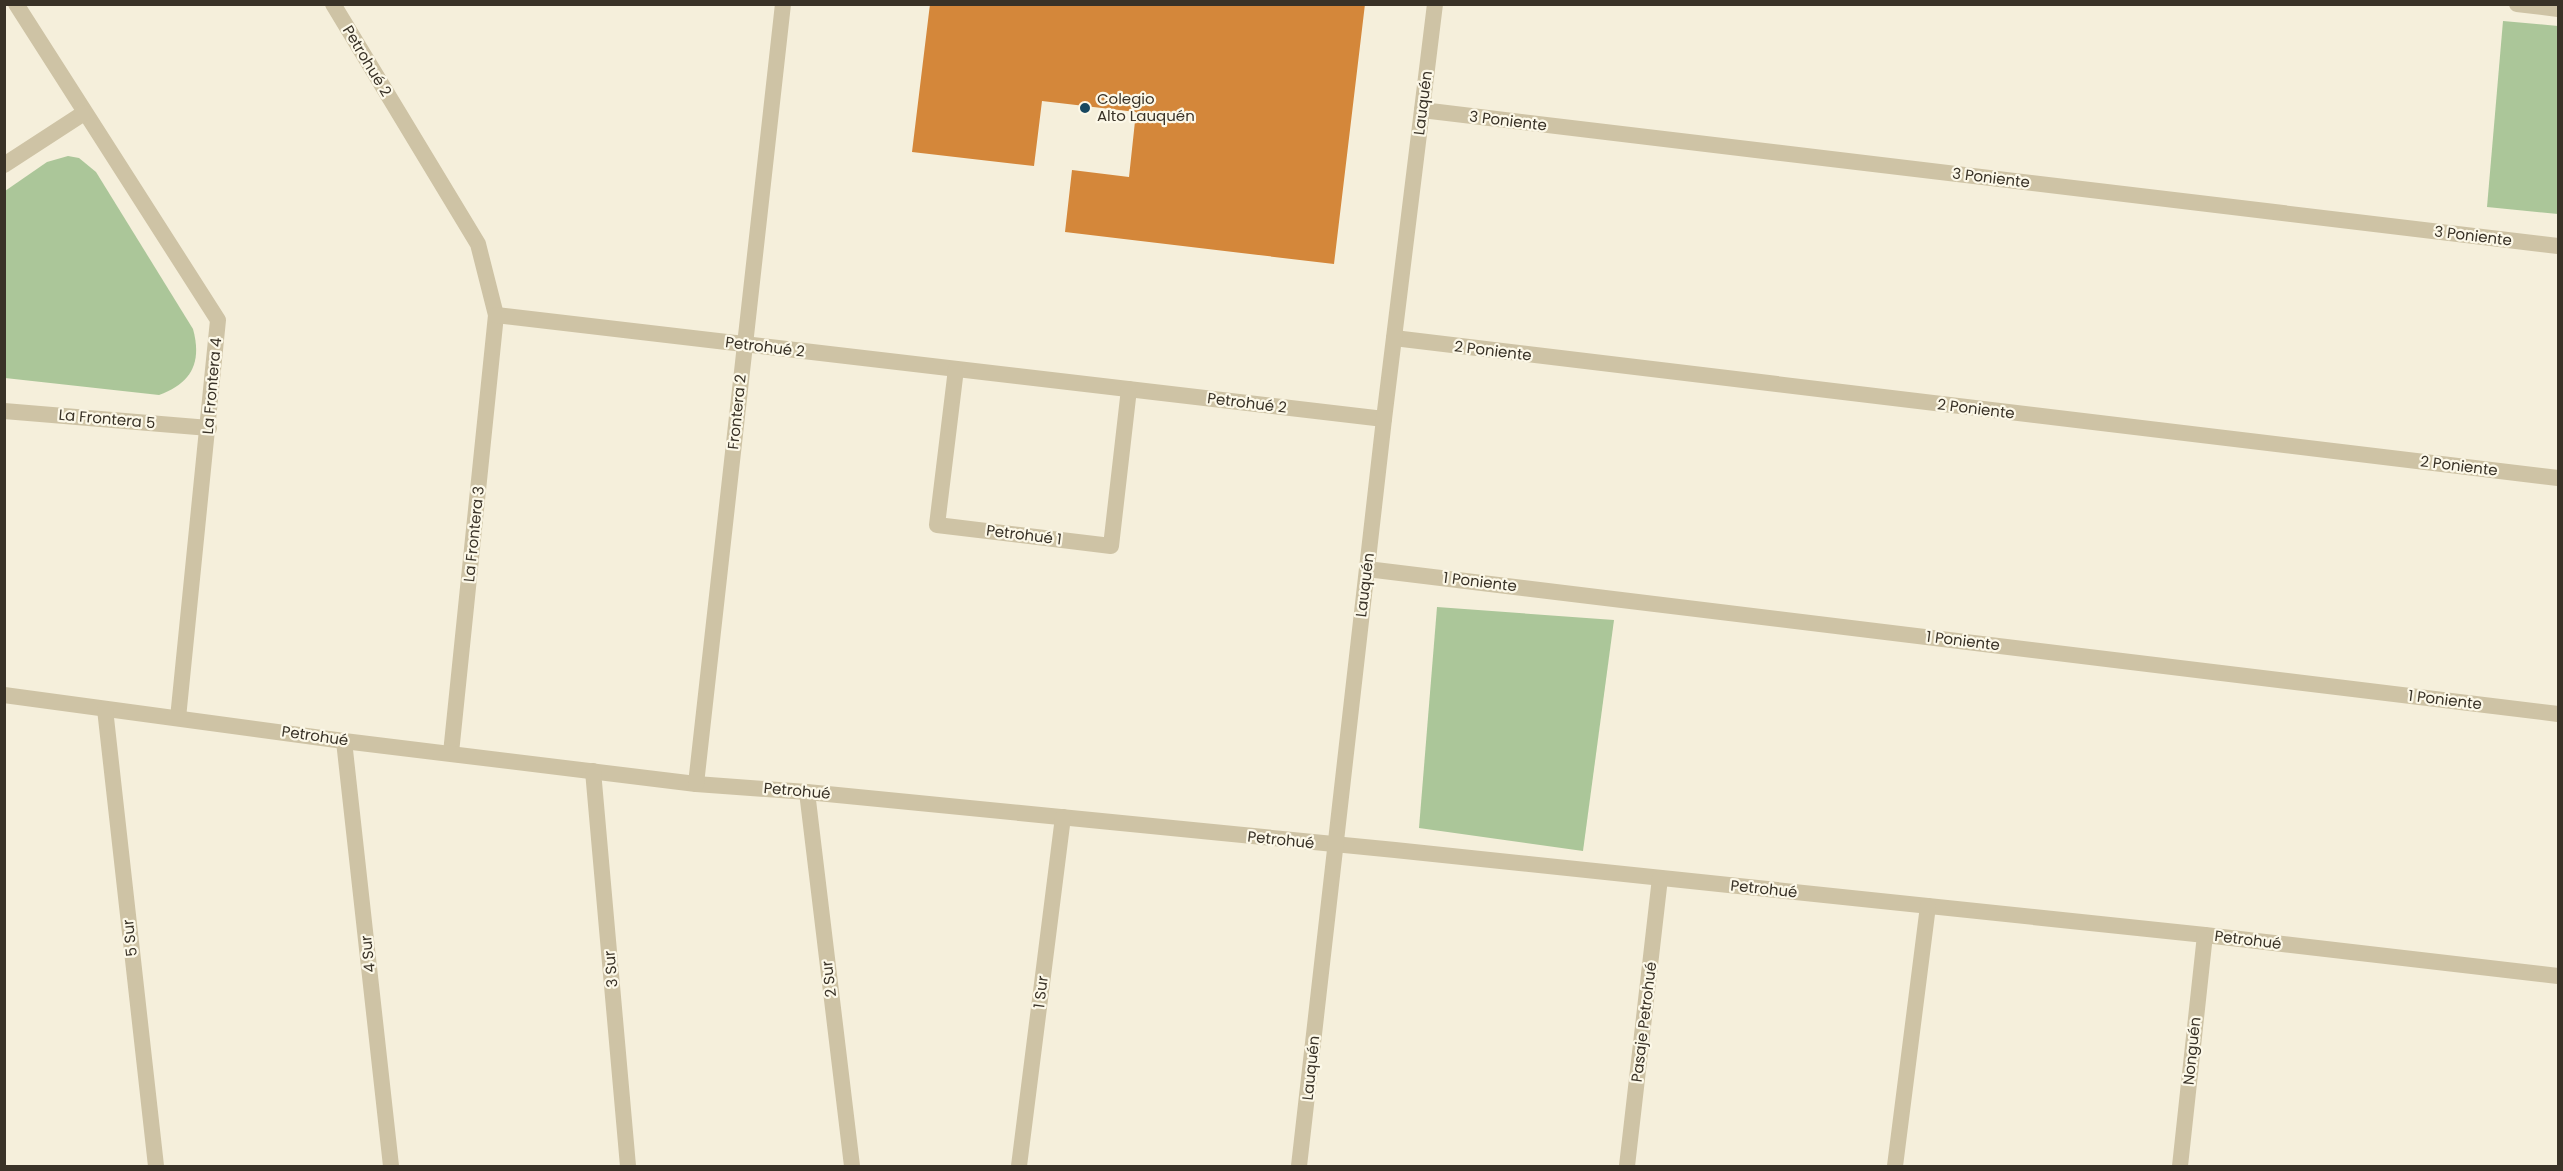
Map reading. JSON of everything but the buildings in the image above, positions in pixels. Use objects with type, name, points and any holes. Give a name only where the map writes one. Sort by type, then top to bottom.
[{"type":"street","name":"La Frontera 4","points":[[16,4],[218,320],[209,428],[178,718]]},
{"type":"street","name":"Petrohué 2","points":[[333,4],[478,244],[496,315],[1384,419]]},
{"type":"street","name":"Frontera 2","points":[[696,784],[783,4]]},
{"type":"street","name":"Lauquén","points":[[1299,1167],[1384,419],[1435,4]]},
{"type":"street","points":[[2517,4],[2559,9]]},
{"type":"street","name":"3 Poniente","points":[[1422,110],[2559,246]]},
{"type":"street","points":[[4,165],[84,113]]},
{"type":"street","name":"La Frontera 3","points":[[451,753],[496,315]]},
{"type":"street","name":"2 Poniente","points":[[1394,338],[2559,478]]},
{"type":"street","name":"Petrohué 1","points":[[956,369],[938,525],[1111,546],[1128,389]]},
{"type":"street","name":"La Frontera 5","points":[[4,411],[209,428]]},
{"type":"street","name":"1 Poniente","points":[[1367,569],[2559,714]]},
{"type":"street","name":"Petrohué","points":[[4,695],[344,741],[696,784],[807,792],[1336,846],[1395,850],[2205,935],[2559,976]]},
{"type":"street","name":"5 Sur","points":[[105,709],[156,1167]]},
{"type":"street","name":"4 Sur","points":[[344,741],[391,1167]]},
{"type":"street","name":"3 Sur","points":[[593,771],[628,1167]]},
{"type":"street","name":"2 Sur","points":[[807,792],[852,1167]]},
{"type":"street","name":"1 Sur","points":[[1019,1167],[1063,817]]},
{"type":"street","name":"Pasaje Petrohué","points":[[1627,1167],[1660,878]]},
{"type":"street","points":[[1895,1167],[1928,906]]},
{"type":"street","name":"Nonguén","points":[[2180,1167],[2205,935]]},
{"type":"green space","points":[[2503,21],[2558,26],[2558,214],[2487,207]]},
{"type":"green space","points":[[68,156],[79,158],[96,172],[193,329],[196,352],[192,370],[180,384],[159,395],[5,378],[5,191],[47,162]]},
{"type":"green space","points":[[1437,607],[1614,620],[1583,851],[1419,828]]},
{"type":"place","name":"Colegio Alto Lauquén","points":[[1085,108]]}]
